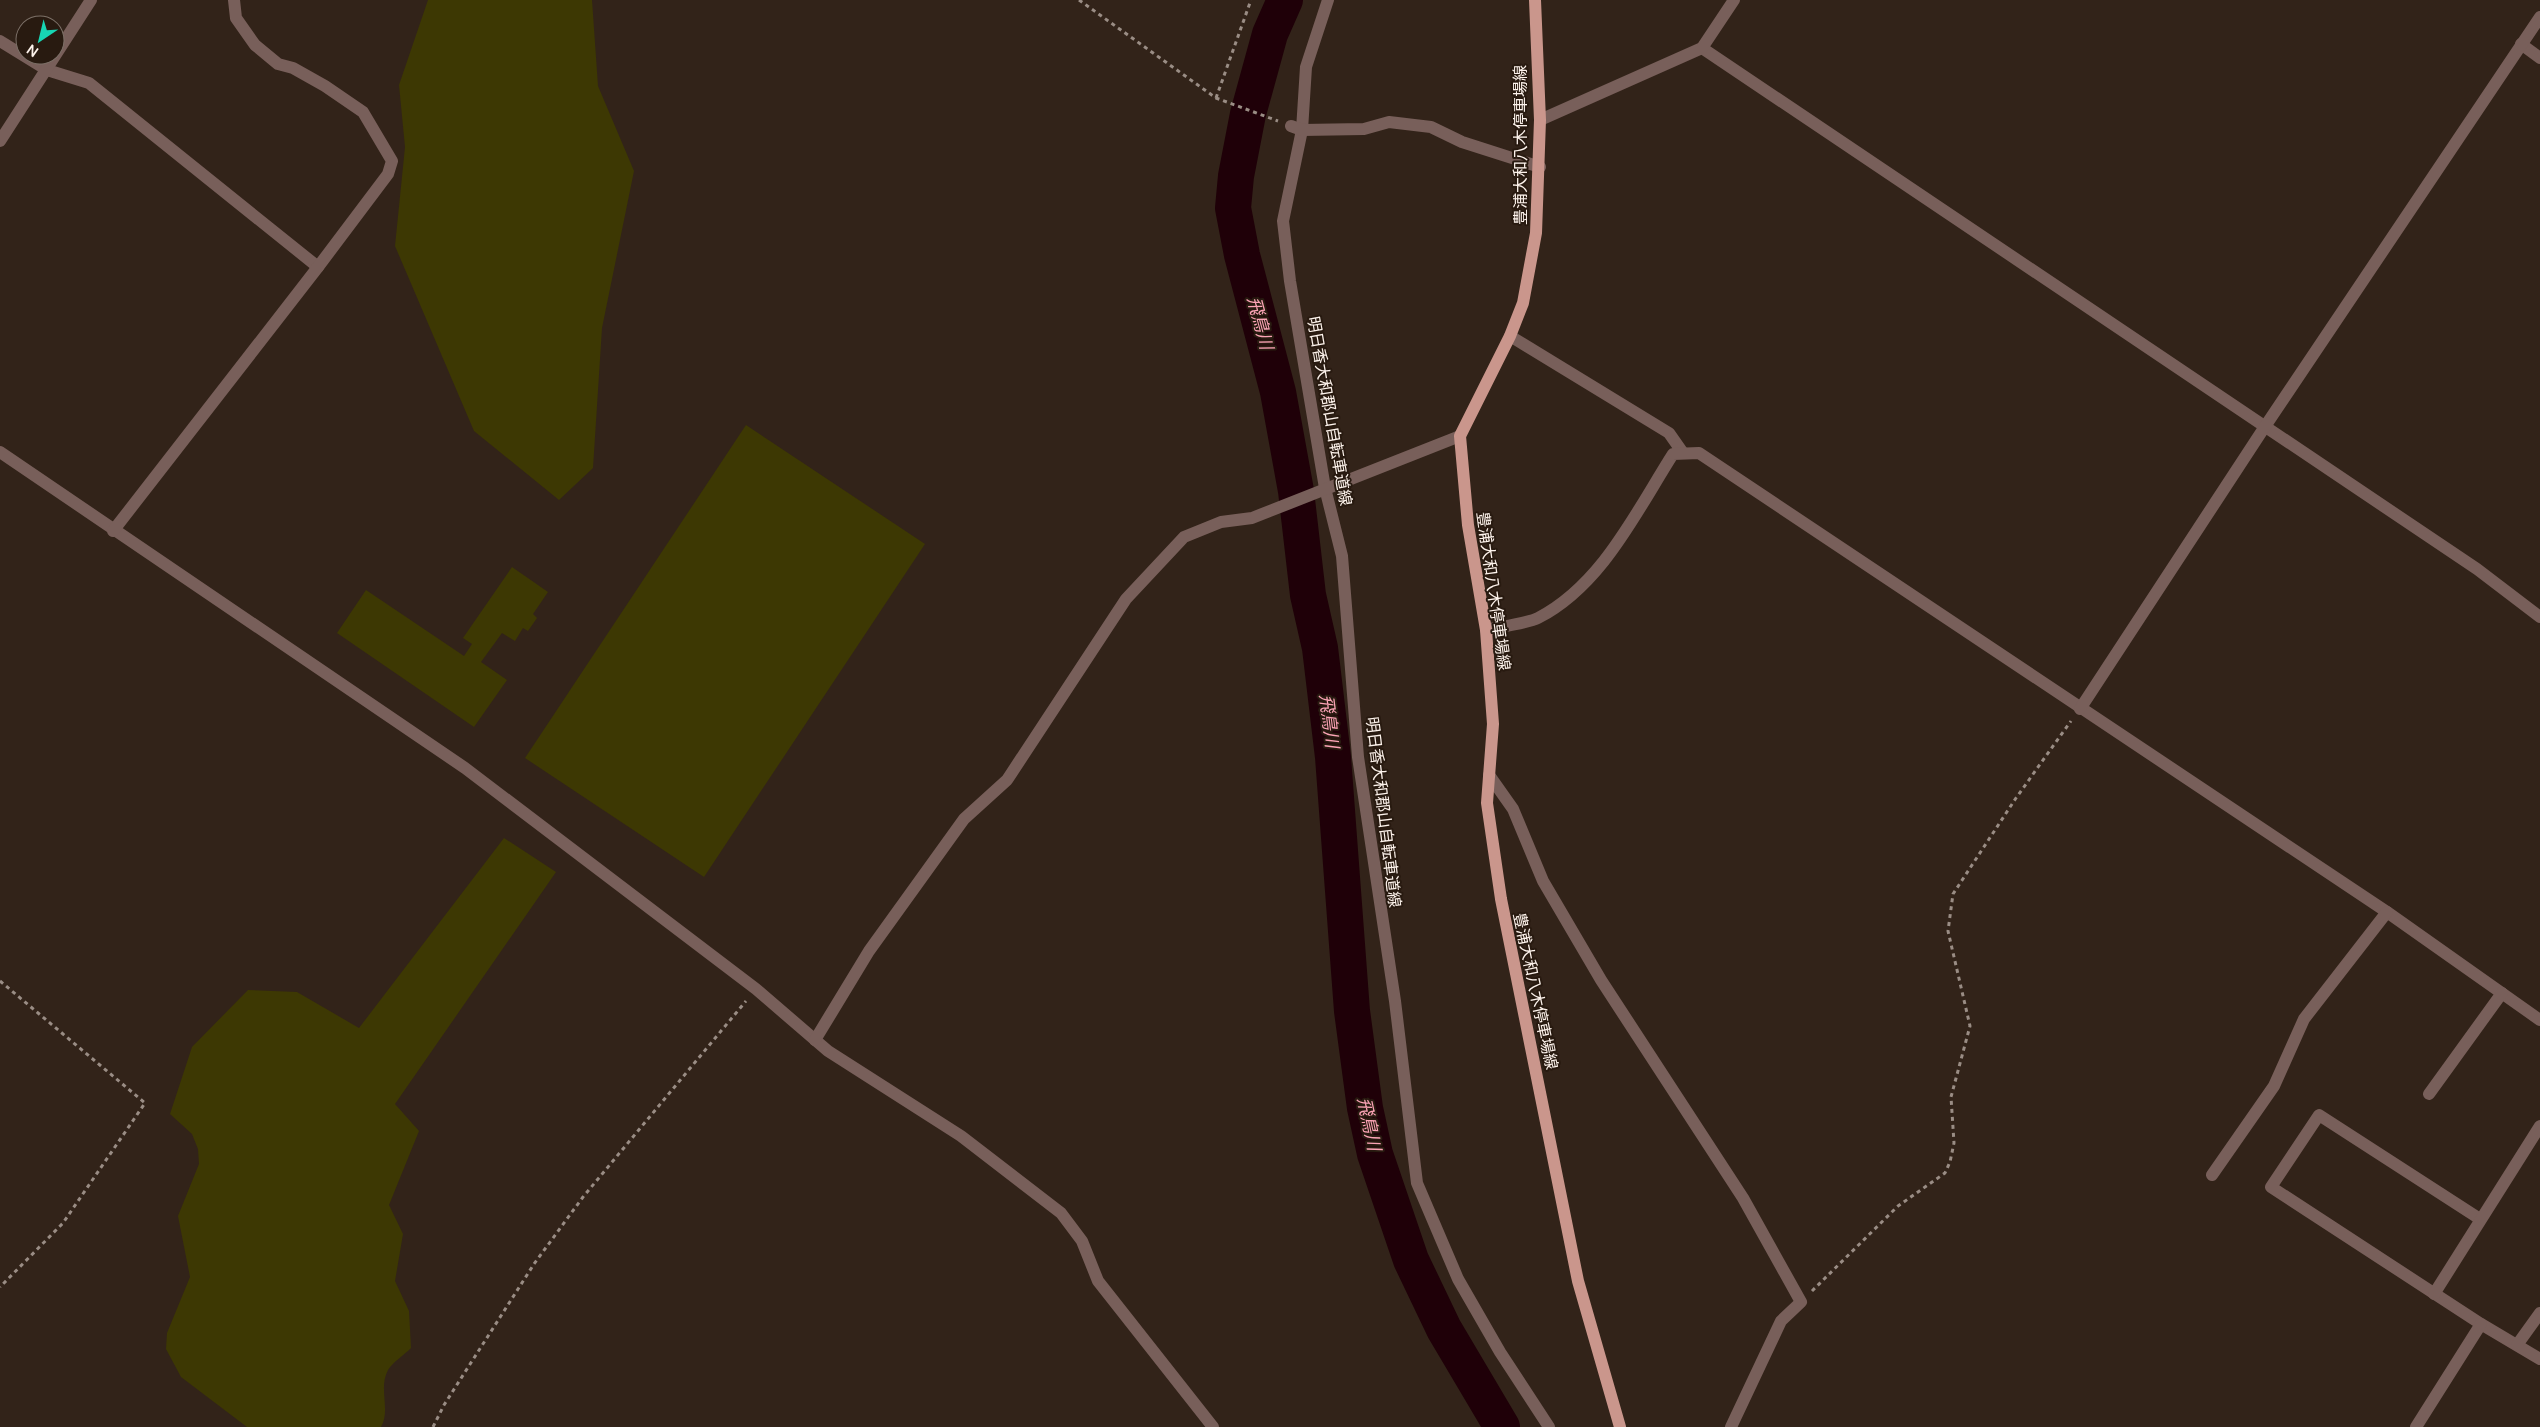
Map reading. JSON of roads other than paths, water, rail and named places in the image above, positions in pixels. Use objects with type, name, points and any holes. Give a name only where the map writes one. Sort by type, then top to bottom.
[{"type":"main road","name":"豊浦大和八木停車場線","points":[[1536,0],[1540,120],[1540,167],[1536,233],[1523,303],[1510,336],[1460,436],[1468,525],[1486,630],[1493,724],[1487,803],[1500,899],[1578,1281],[1620,1427]]},
{"type":"street","points":[[0,141],[91,0]]},
{"type":"street","points":[[113,531],[318,268],[388,174],[392,161],[363,112],[325,86],[293,68],[278,64],[255,45],[236,18],[234,0]]},
{"type":"street","name":"明日香大和郡山自転車道線","points":[[1328,0],[1306,67],[1283,221],[1321,490],[1342,556],[1358,757],[1394,1002],[1417,1183],[1458,1279],[1500,1352],[1548,1427]]},
{"type":"street","points":[[1540,120],[1702,48],[1734,0]]},
{"type":"street","points":[[2080,710],[2264,428],[2540,17]]},
{"type":"street","points":[[0,41],[47,70],[89,83],[318,268]]},
{"type":"street","points":[[2521,44],[2540,58]]},
{"type":"street","points":[[1702,48],[2264,428],[2477,569],[2540,617]]},
{"type":"street","points":[[1296,128],[1364,129],[1388,122],[1431,127],[1462,142],[1540,167]]},
{"type":"street","points":[[1510,336],[1669,433],[1683,453]]},
{"type":"street","points":[[815,1040],[869,951],[964,819],[1008,780],[1126,599],[1184,537],[1221,522],[1252,518],[1460,436]]},
{"type":"street","points":[[0,452],[113,531],[465,768],[756,989],[842,1061],[961,1136],[1061,1213],[1082,1240],[1098,1281],[1213,1427]]},
{"type":"street","points":[[1486,630],[1537,619],[1567,598],[1593,575],[1622,534],[1673,454],[1699,453],[2080,710],[2387,912],[2540,1020]]},
{"type":"street","points":[[1489,775],[1513,809],[1543,881],[1577,939],[1743,1198],[1801,1302],[1781,1321],[1731,1427]]},
{"type":"street","points":[[2212,1175],[2274,1086],[2304,1020],[2387,912]]},
{"type":"street","points":[[2429,1094],[2502,993]]},
{"type":"street","points":[[2480,1219],[2319,1115],[2271,1187],[2434,1294],[2540,1359]]},
{"type":"street","points":[[2434,1294],[2540,1126]]},
{"type":"street","points":[[2517,1345],[2540,1313]]},
{"type":"street","points":[[2416,1427],[2481,1324]]},
{"type":"waterway","name":"飛鳥川","points":[[1285,0],[1270,34],[1248,114],[1236,176],[1233,208],[1242,255],[1278,392],[1296,491],[1308,595],[1320,648],[1333,757],[1352,1011],[1365,1108],[1375,1154],[1411,1260],[1444,1329],[1502,1427]]}]
